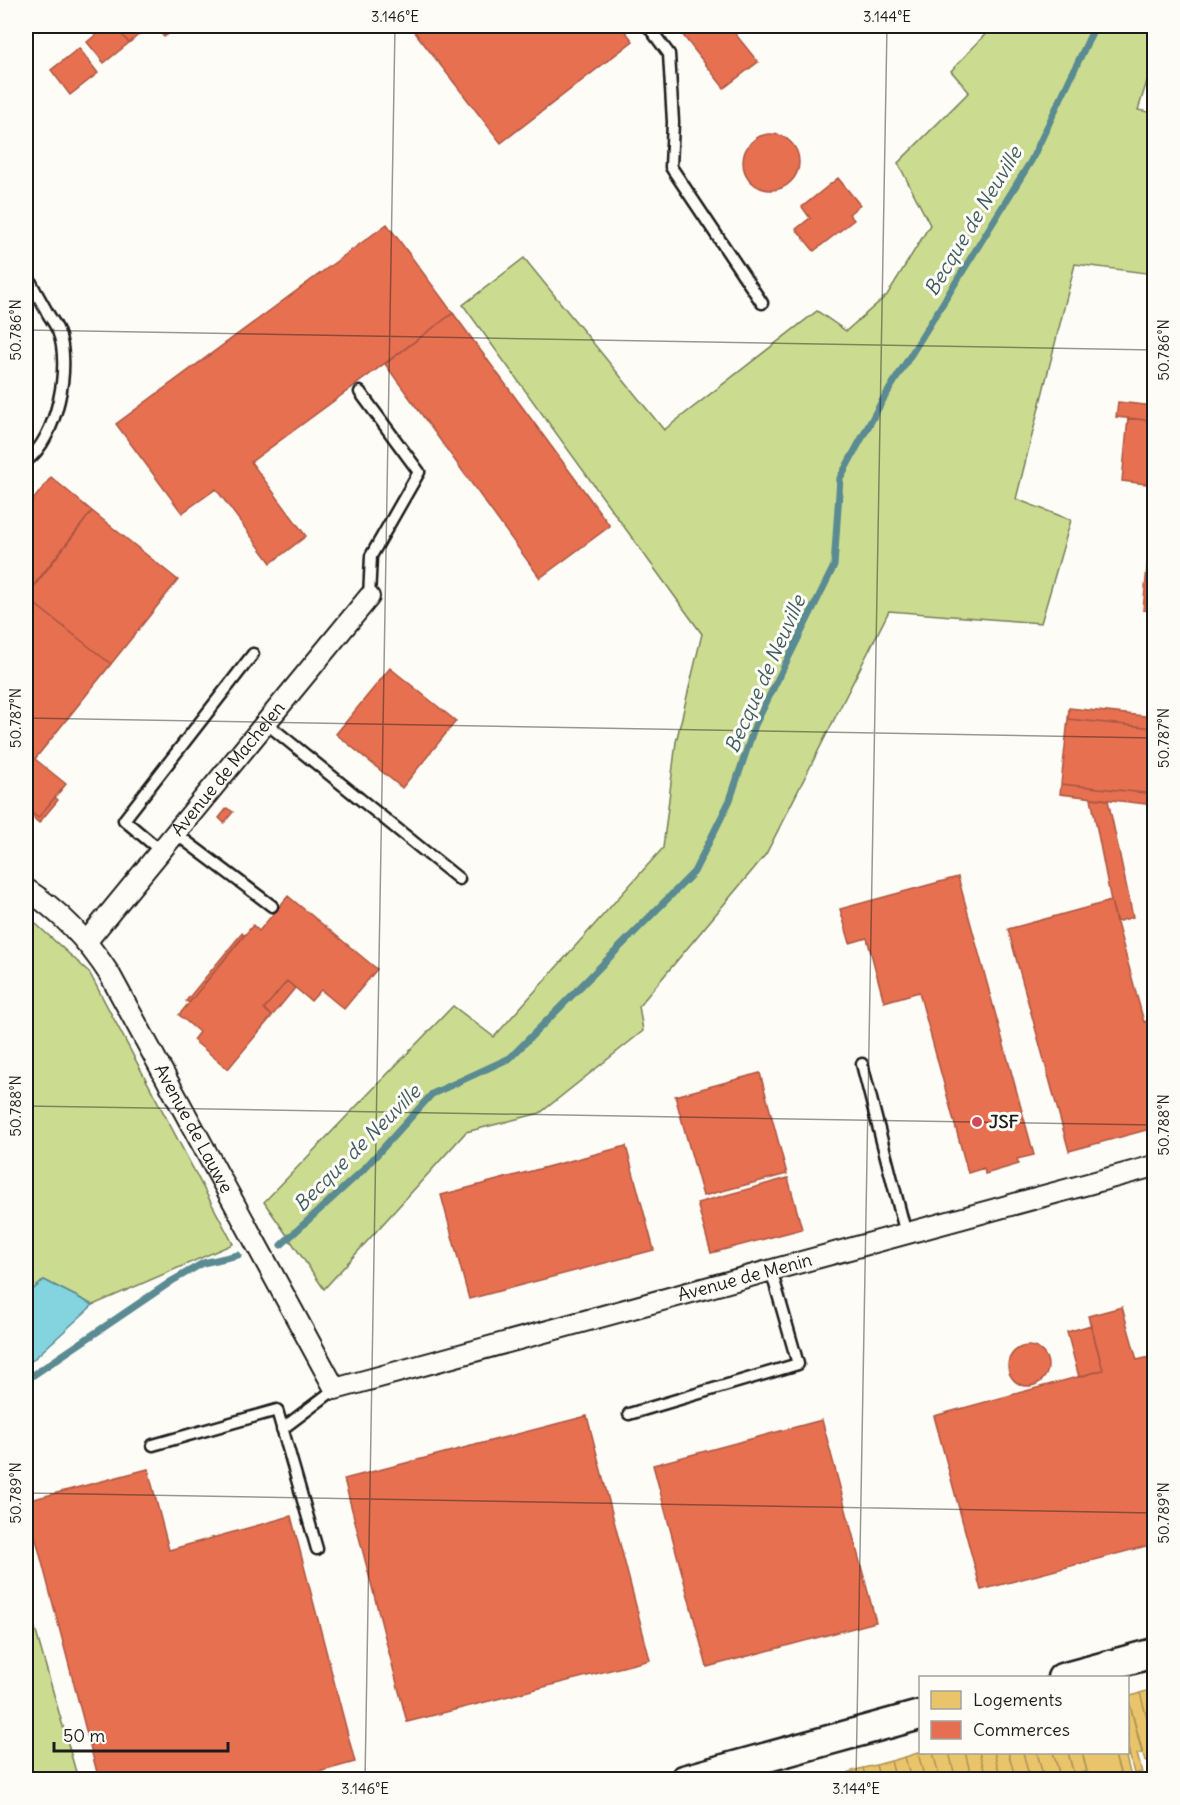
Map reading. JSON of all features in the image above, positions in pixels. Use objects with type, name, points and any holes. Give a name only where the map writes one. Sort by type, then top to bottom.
[{"type":"main road","points":[[1066,1676],[1155,1653]]},
{"type":"main road","points":[[684,1779],[736,1773],[919,1716]]},
{"type":"street","name":"Avenue de Machelen","points":[[86,942],[369,597]]},
{"type":"street","name":"Avenue de Lauwe","points":[[26,889],[49,906],[86,942],[110,975],[335,1389]]},
{"type":"street","name":"Avenue de Menin","points":[[335,1389],[1155,1166]]},
{"type":"lane","points":[[648,26],[669,54],[673,122],[671,167],[762,303]]},
{"type":"lane","points":[[26,273],[58,331],[62,351],[63,378],[58,405],[44,439],[33,456],[26,461]]},
{"type":"lane","points":[[360,392],[418,472],[371,556],[369,597]]},
{"type":"lane","points":[[161,851],[124,820],[254,654]]},
{"type":"lane","points":[[266,723],[459,879]]},
{"type":"lane","points":[[175,833],[272,906]]},
{"type":"lane","points":[[862,1064],[906,1234]]},
{"type":"lane","points":[[629,1414],[798,1364],[771,1270]]},
{"type":"lane","points":[[282,1429],[335,1389]]},
{"type":"lane","points":[[153,1445],[277,1410],[317,1550]]},
{"type":"green space","points":[[993,26],[1154,26],[1154,59],[1138,110],[1154,113],[1154,274],[1075,264],[1016,499],[1071,520],[1041,623],[889,611],[766,854],[639,1006],[643,1031],[540,1113],[466,1132],[324,1289],[264,1202],[453,1006],[494,1037],[663,848],[676,742],[702,634],[463,305],[524,258],[664,430],[817,311],[846,331],[887,295],[930,225],[898,163],[969,92],[951,71]]},
{"type":"green space","points":[[26,915],[89,972],[233,1244],[93,1305],[44,1280],[26,1296]]},
{"type":"green space","points":[[26,1597],[78,1779],[26,1779]]},
{"type":"water","points":[[44,1280],[93,1305],[26,1366],[26,1296]]},
{"type":"building: Logements","points":[[1153,1689],[1154,1694],[1154,1744],[1140,1693]]},
{"type":"building: Logements","points":[[1140,1693],[1154,1744],[1154,1759],[1145,1761],[1129,1697]]},
{"type":"building: Logements","points":[[1129,1701],[1142,1753],[1137,1754],[1142,1772],[1134,1774],[1129,1752]]},
{"type":"building: Logements","points":[[1129,1752],[1130,1756],[1126,1757],[1131,1777],[1122,1779],[1115,1754],[1129,1754]]},
{"type":"building: Logements","points":[[918,1753],[934,1754],[940,1780],[925,1780]]},
{"type":"building: Logements","points":[[918,1753],[925,1780],[911,1780],[905,1757]]},
{"type":"building: Logements","points":[[934,1754],[950,1754],[956,1780],[940,1780]]},
{"type":"building: Logements","points":[[950,1754],[966,1754],[972,1780],[956,1780]]},
{"type":"building: Logements","points":[[966,1754],[980,1754],[987,1780],[972,1780]]},
{"type":"building: Logements","points":[[980,1754],[994,1754],[1001,1780],[987,1780]]},
{"type":"building: Logements","points":[[994,1754],[1009,1754],[1016,1780],[1001,1780]]},
{"type":"building: Logements","points":[[1009,1754],[1024,1754],[1030,1780],[1016,1780]]},
{"type":"building: Logements","points":[[1024,1754],[1038,1754],[1044,1780],[1030,1780]]},
{"type":"building: Logements","points":[[1038,1754],[1054,1754],[1061,1779],[1044,1780]]},
{"type":"building: Logements","points":[[1054,1754],[1068,1754],[1075,1780],[1061,1780]]},
{"type":"building: Logements","points":[[1069,1754],[1083,1754],[1087,1771],[1074,1775]]},
{"type":"building: Logements","points":[[1082,1754],[1115,1754],[1121,1777],[1114,1779],[1112,1775],[1089,1780]]},
{"type":"building: Logements","points":[[905,1757],[911,1780],[896,1780],[891,1761]]},
{"type":"building: Logements","points":[[891,1761],[896,1780],[880,1780],[876,1765]]},
{"type":"building: Logements","points":[[876,1765],[880,1780],[866,1780],[863,1768]]},
{"type":"building: Logements","points":[[863,1768],[866,1780],[851,1780],[849,1772]]},
{"type":"building: Commerces","points":[[106,26],[115,26],[129,43],[104,63],[87,42]]},
{"type":"building: Commerces","points":[[115,26],[149,26],[129,43]]},
{"type":"building: Commerces","points":[[155,26],[180,26],[164,37]]},
{"type":"building: Commerces","points":[[410,26],[621,26],[633,41],[501,143]]},
{"type":"building: Commerces","points":[[692,26],[729,26],[758,62],[724,88],[682,34]]},
{"type":"building: Commerces","points":[[79,48],[98,73],[70,95],[51,70]]},
{"type":"building: Commerces","points":[[771,134],[782,136],[791,142],[797,151],[799,162],[797,173],[791,182],[782,188],[771,190],[760,188],[751,182],[745,173],[743,162],[745,151],[751,142],[760,136]]},
{"type":"building: Commerces","points":[[838,178],[860,205],[849,214],[854,220],[814,251],[796,229],[810,218],[802,207]]},
{"type":"building: Commerces","points":[[387,224],[453,313],[251,462],[306,536],[271,563],[216,489],[182,513],[116,424]]},
{"type":"building: Commerces","points":[[453,313],[610,526],[540,578],[385,364]]},
{"type":"building: Commerces","points":[[1118,402],[1154,406],[1154,421],[1116,417]]},
{"type":"building: Commerces","points":[[1128,418],[1154,421],[1154,485],[1122,481]]},
{"type":"building: Commerces","points":[[51,477],[92,511],[26,595],[26,509]]},
{"type":"building: Commerces","points":[[1154,495],[1154,611],[1143,610]]},
{"type":"building: Commerces","points":[[92,511],[178,580],[111,664],[26,597]]},
{"type":"building: Commerces","points":[[26,597],[111,664],[35,759],[66,784],[38,818],[26,808]]},
{"type":"building: Commerces","points":[[390,668],[456,721],[402,788],[336,734]]},
{"type":"building: Commerces","points":[[1069,708],[1154,717],[1154,728],[1068,719]]},
{"type":"building: Commerces","points":[[1068,719],[1154,728],[1154,794],[1061,784]]},
{"type":"building: Commerces","points":[[1061,784],[1154,794],[1154,805],[1060,794]]},
{"type":"building: Commerces","points":[[55,797],[58,800],[39,823],[26,812],[26,808],[38,818]]},
{"type":"building: Commerces","points":[[1091,798],[1108,800],[1133,917],[1116,922],[1111,901]]},
{"type":"building: Commerces","points":[[227,808],[233,812],[224,823],[219,818]]},
{"type":"building: Commerces","points":[[958,877],[1034,1155],[1017,1159],[1019,1164],[985,1174],[984,1168],[968,1173],[919,992],[884,1002],[867,938],[850,943],[840,909]]},
{"type":"building: Commerces","points":[[288,896],[377,969],[344,1009],[321,990],[311,1001],[287,981],[264,1009],[272,1016],[228,1069],[193,1040],[199,1032],[179,1015],[253,925],[259,931]]},
{"type":"building: Commerces","points":[[1111,901],[1144,1022],[1154,1019],[1154,1128],[1069,1151],[1008,929]]},
{"type":"building: Commerces","points":[[242,933],[244,935],[189,1003],[186,1001]]},
{"type":"building: Commerces","points":[[287,981],[295,988],[272,1016],[264,1009]]},
{"type":"building: Commerces","points":[[760,1073],[787,1174],[703,1196],[675,1096]]},
{"type":"building: Commerces","points":[[626,1146],[654,1250],[469,1299],[441,1195]]},
{"type":"building: Commerces","points":[[788,1178],[802,1229],[711,1253],[697,1203]]},
{"type":"building: Commerces","points":[[1122,1307],[1137,1360],[1154,1356],[1154,1544],[981,1590],[934,1416],[1103,1370],[1088,1316]]},
{"type":"building: Commerces","points":[[1091,1325],[1103,1370],[1079,1377],[1067,1332]]},
{"type":"building: Commerces","points":[[1028,1346],[1042,1352],[1048,1366],[1042,1380],[1028,1386],[1014,1380],[1008,1366],[1014,1352]]},
{"type":"building: Commerces","points":[[587,1416],[650,1660],[407,1722],[344,1479]]},
{"type":"building: Commerces","points":[[822,1420],[876,1622],[707,1667],[653,1465]]},
{"type":"building: Commerces","points":[[148,1469],[169,1550],[291,1516],[355,1762],[290,1780],[99,1780],[26,1501]]},
{"type":"waterway","name":"Becque de Neuville","points":[[281,1245],[363,1170],[432,1094],[510,1058],[694,872],[730,800],[755,725],[834,566],[840,478],[881,403],[1031,161],[1095,26]]},
{"type":"waterway","points":[[26,1380],[172,1281],[203,1263],[238,1255]]},
{"type":"place","name":"JSF","points":[[977,1122]]}]
